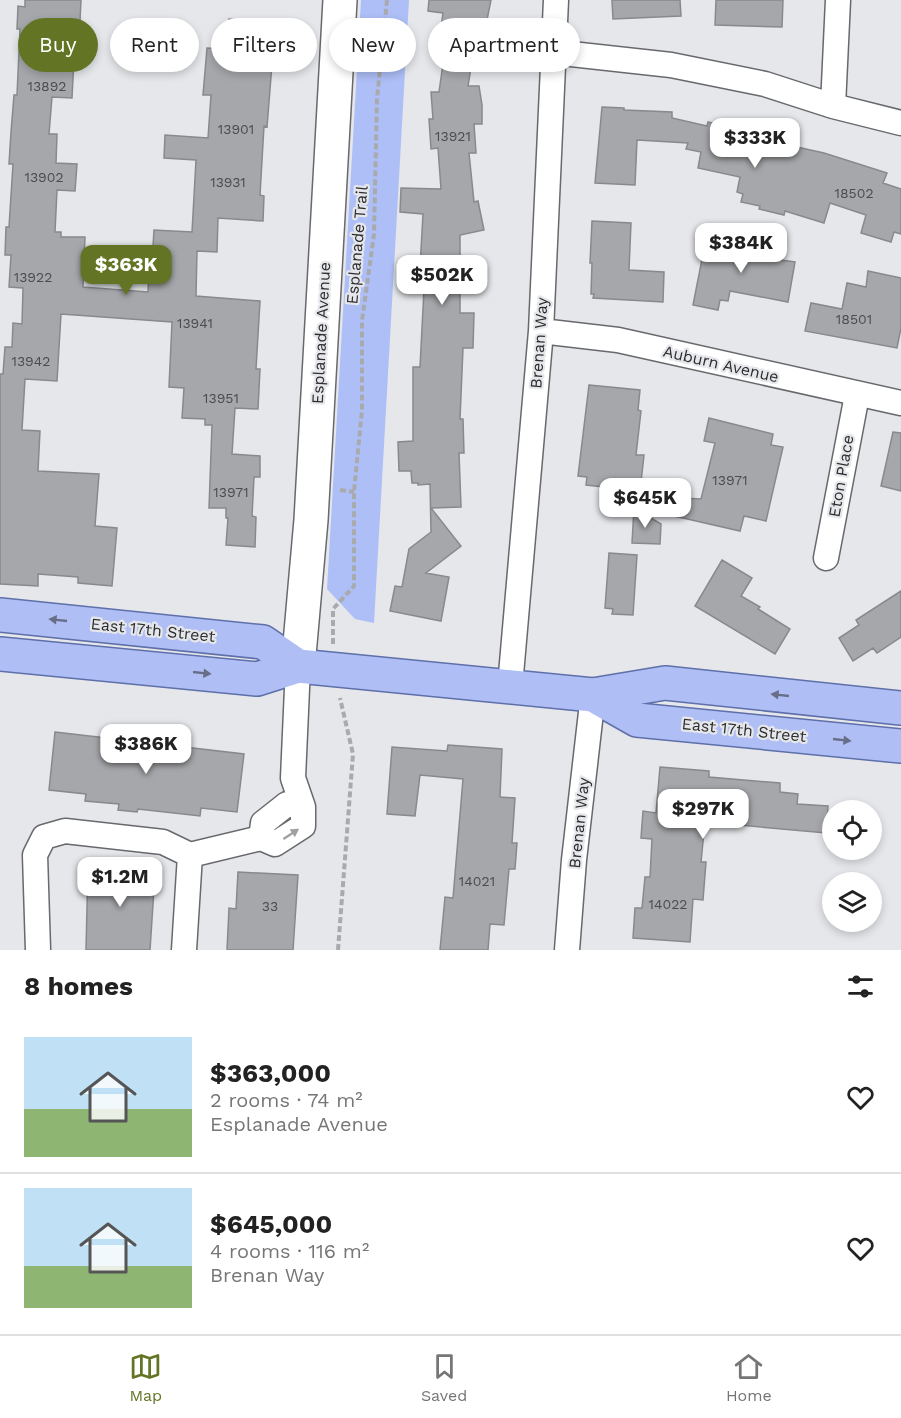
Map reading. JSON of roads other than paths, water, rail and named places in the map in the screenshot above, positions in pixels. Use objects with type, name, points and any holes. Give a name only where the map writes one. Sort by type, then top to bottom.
[{"type":"main road","name":"East 17th Street","points":[[0,615],[263,642],[298,666]]},
{"type":"main road","name":"East 17th Street","points":[[0,654],[257,679],[298,666],[593,695],[665,683],[901,708]]},
{"type":"main road","name":"East 17th Street","points":[[593,695],[637,720],[901,746]]},
{"type":"street","name":"Esplanade Avenue","points":[[298,666],[310,520],[340,0]]},
{"type":"street","name":"Brenan Way","points":[[555,18],[556,0]]},
{"type":"street","points":[[833,106],[838,0]]},
{"type":"street","points":[[580,55],[671,65],[765,84],[833,106],[901,123]]},
{"type":"street","name":"Brenan Way","points":[[510,686],[541,331],[553,72]]},
{"type":"street","name":"Auburn Avenue","points":[[541,331],[618,340],[856,395],[901,403]]},
{"type":"street","name":"Eton Place","points":[[826,558],[856,395]]},
{"type":"street","points":[[38,950],[35,855],[44,837],[65,831],[163,842],[190,855],[261,838],[263,823],[274,813],[287,804],[303,807],[293,778],[298,666]]},
{"type":"street","name":"Brenan Way","points":[[567,950],[574,860],[593,695]]},
{"type":"street","points":[[184,950],[190,855]]}]
